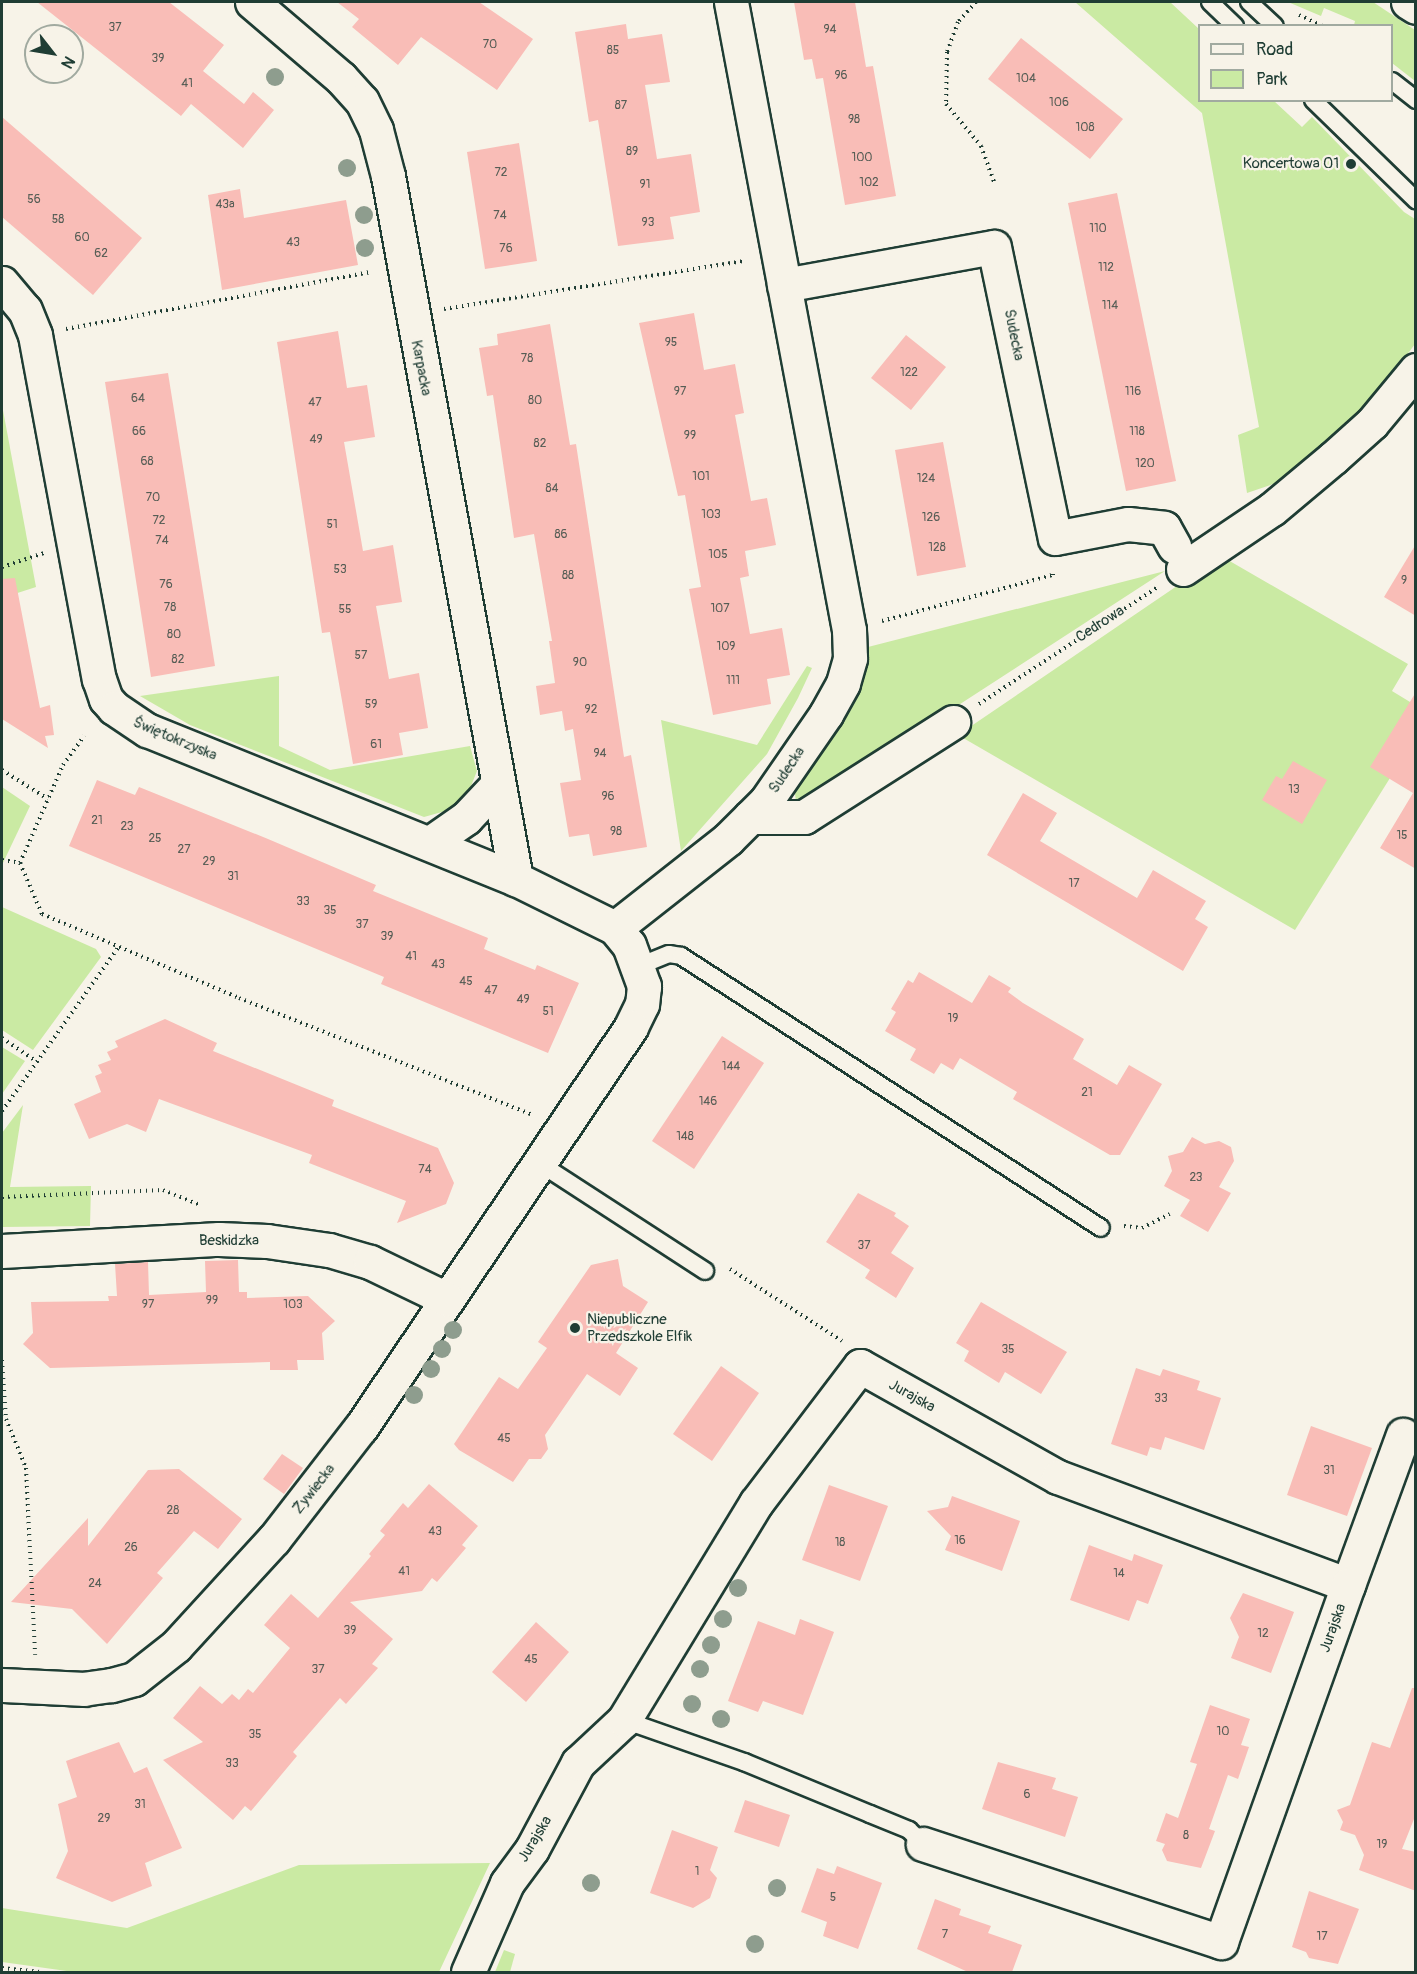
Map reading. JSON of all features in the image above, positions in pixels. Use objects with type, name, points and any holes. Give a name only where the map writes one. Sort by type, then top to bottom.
[{"type":"street","name":"Karpacka","points":[[252,2],[327,65],[362,101],[375,130],[388,176],[411,315],[516,879]]},
{"type":"street","name":"Sudecka","points":[[615,928],[728,839],[765,801],[843,683],[850,658],[849,630],[731,2]]},
{"type":"street","points":[[1408,2],[1416,7]]},
{"type":"street","name":"Sudecka","points":[[781,270],[994,247],[1055,538]]},
{"type":"street","name":"Świętokrzyska","points":[[2,283],[25,310],[35,335],[106,699],[120,716],[147,730],[516,879],[615,928]]},
{"type":"street","points":[[1055,538],[1128,524],[1164,528],[1179,558],[1272,509],[1372,423],[1416,370]]},
{"type":"street","points":[[750,817],[804,817],[953,722]]},
{"type":"street","points":[[430,843],[466,818],[498,784]]},
{"type":"street","points":[[539,1163],[634,1020],[644,986],[639,966],[629,945],[615,928]]},
{"type":"street","name":"Żywiecka","points":[[2,1685],[36,1689],[111,1685],[134,1679],[158,1664],[321,1482],[539,1163]]},
{"type":"street","name":"Beskidzka","points":[[2,1251],[219,1239],[267,1241],[329,1250],[370,1262],[447,1299]]},
{"type":"street","name":"Jurajska","points":[[468,1972],[507,1883],[532,1849],[578,1763],[624,1720],[756,1503],[860,1366],[1058,1477],[1348,1585],[1221,1942],[923,1844]]},
{"type":"street","points":[[1348,1585],[1403,1436]]},
{"type":"lane","points":[[1210,2],[1233,24]]},
{"type":"lane","points":[[1250,2],[1273,24]]},
{"type":"lane","points":[[1393,82],[1416,100]]},
{"type":"lane","points":[[1315,102],[1416,200]]},
{"type":"lane","points":[[639,966],[669,954],[681,956],[1101,1228]]},
{"type":"lane","points":[[539,1163],[705,1271]]},
{"type":"lane","name":"Jurajska","points":[[624,1720],[744,1762],[909,1830],[923,1844]]},
{"type":"path","points":[[976,2],[958,22],[946,52],[946,104],[981,147],[994,182]]},
{"type":"path","points":[[35,335],[404,266]]},
{"type":"path","points":[[411,315],[781,270]]},
{"type":"path","points":[[849,630],[1053,575],[1055,538]]},
{"type":"path","points":[[2,567],[45,552]]},
{"type":"path","name":"Cedrowa","points":[[953,722],[1179,558]]},
{"type":"path","points":[[84,736],[63,765],[20,863],[42,914],[118,948],[529,1113],[560,1131]]},
{"type":"path","points":[[2,770],[48,799]]},
{"type":"path","points":[[2,860],[20,863]]},
{"type":"path","points":[[2,1112],[118,948]]},
{"type":"path","points":[[2,1038],[36,1061]]},
{"type":"path","points":[[705,1271],[727,1268],[837,1335],[860,1366]]},
{"type":"path","points":[[2,1360],[6,1419],[26,1468],[36,1689]]},
{"type":"path","points":[[2,1968],[40,1972]]},
{"type":"green space","points":[[1075,2],[1170,2],[1198,28],[1198,102],[1275,102],[1302,127],[1312,117],[1404,212],[1415,219],[1415,344],[1375,398],[1276,483],[1247,493],[1238,435],[1259,427],[1202,113]]},
{"type":"green space","points":[[1288,2],[1373,2],[1415,30],[1415,81],[1393,64],[1393,24],[1354,24],[1355,21],[1324,8],[1321,16]]},
{"type":"green space","points":[[2,405],[36,587],[2,598]]},
{"type":"green space","points":[[1221,556],[1408,664],[1392,691],[1415,705],[1415,738],[1295,930],[958,735]]},
{"type":"green space","points":[[1165,571],[809,802],[796,802],[795,794],[856,687],[868,647]]},
{"type":"green space","points":[[807,666],[812,668],[767,754],[681,851],[661,720],[757,745]]},
{"type":"green space","points":[[279,676],[279,746],[330,770],[470,746],[477,771],[469,791],[449,810],[424,817],[190,725],[140,696]]},
{"type":"green space","points":[[2,787],[30,806],[2,865]]},
{"type":"green space","points":[[2,907],[96,949],[101,957],[33,1050],[2,1030]]},
{"type":"green space","points":[[2,1047],[25,1061],[2,1094]]},
{"type":"green space","points":[[23,1105],[10,1187],[91,1186],[90,1226],[2,1227],[2,1133]]},
{"type":"green space","points":[[490,1863],[439,1972],[74,1972],[2,1962],[2,1908],[127,1928],[299,1865]]},
{"type":"green space","points":[[504,1950],[515,1954],[510,1972],[495,1972]]},
{"type":"building","points":[[37,2],[169,2],[224,45],[203,71],[244,104],[253,92],[274,110],[243,148],[191,104],[181,116],[84,39],[84,24],[65,24]]},
{"type":"building","points":[[337,2],[479,2],[533,39],[497,90],[421,37],[398,65],[352,27],[359,19]]},
{"type":"building","points":[[794,2],[855,2],[866,67],[873,66],[896,196],[845,205],[823,78],[816,79],[812,59],[804,60]]},
{"type":"building","points":[[626,24],[628,39],[662,34],[670,82],[645,85],[657,159],[691,154],[700,212],[670,217],[674,239],[618,246],[598,120],[589,122],[575,32]]},
{"type":"building","points":[[1021,38],[1123,119],[1090,159],[988,79]]},
{"type":"building","points":[[2,117],[142,238],[93,295],[2,217]]},
{"type":"building","points":[[519,143],[537,261],[485,269],[467,152]]},
{"type":"building","points":[[240,189],[244,218],[346,200],[358,265],[222,290],[208,195]]},
{"type":"building","points":[[1117,193],[1176,481],[1126,491],[1068,203]]},
{"type":"building","points":[[694,313],[704,370],[735,364],[744,413],[735,415],[751,501],[767,498],[776,545],[745,551],[749,576],[740,578],[750,634],[782,628],[790,675],[767,679],[771,704],[713,715],[689,589],[701,587],[685,495],[678,496],[639,323]]},
{"type":"building","points":[[550,324],[570,445],[576,444],[624,757],[631,755],[647,847],[593,856],[589,834],[569,837],[560,783],[581,780],[573,729],[565,731],[562,711],[540,715],[536,686],[555,683],[549,641],[552,641],[534,534],[514,538],[493,395],[487,396],[479,348],[498,345],[497,334]]},
{"type":"building","points":[[338,331],[347,388],[367,385],[375,437],[344,442],[363,551],[393,545],[402,602],[376,606],[389,679],[419,673],[428,728],[399,733],[403,755],[353,764],[330,632],[322,633],[277,342]]},
{"type":"building","points":[[906,335],[946,367],[911,410],[871,378]]},
{"type":"building","points":[[168,373],[215,666],[151,677],[105,382]]},
{"type":"building","points":[[943,442],[966,567],[917,576],[895,450]]},
{"type":"building","points":[[1416,544],[1416,616],[1384,597]]},
{"type":"building","points":[[15,578],[40,708],[50,705],[54,735],[45,736],[48,748],[2,719],[2,579]]},
{"type":"building","points":[[1416,692],[1416,869],[1380,848],[1413,793],[1370,767]]},
{"type":"building","points":[[1293,761],[1327,780],[1302,824],[1262,800],[1276,776],[1282,779]]},
{"type":"building","points":[[97,780],[135,795],[139,787],[268,839],[376,885],[373,891],[488,938],[484,949],[535,970],[537,965],[579,983],[548,1053],[381,984],[384,977],[69,846]]},
{"type":"building","points":[[1023,793],[1057,813],[1040,841],[1137,898],[1153,870],[1206,901],[1195,919],[1208,927],[1183,971],[987,855]]},
{"type":"building","points":[[919,972],[972,1003],[989,975],[1011,988],[1008,992],[1023,1003],[1084,1039],[1073,1059],[1117,1085],[1129,1065],[1162,1084],[1120,1155],[1110,1155],[1013,1099],[1017,1092],[960,1058],[953,1070],[941,1063],[934,1074],[910,1060],[916,1049],[885,1031],[896,1012],[891,1009],[908,980],[913,983]]},
{"type":"building","points":[[165,1019],[217,1043],[213,1051],[334,1100],[332,1106],[438,1148],[454,1183],[446,1204],[397,1223],[406,1201],[309,1163],[312,1155],[159,1099],[146,1132],[127,1124],[89,1139],[74,1104],[101,1092],[95,1076],[102,1073],[98,1065],[111,1060],[107,1052],[118,1047],[115,1041]]},
{"type":"building","points":[[722,1036],[764,1063],[694,1169],[652,1141]]},
{"type":"building","points":[[1192,1137],[1205,1144],[1219,1141],[1231,1147],[1234,1161],[1219,1187],[1231,1193],[1208,1232],[1180,1216],[1190,1200],[1164,1186],[1172,1171],[1168,1156],[1183,1152]]},
{"type":"building","points":[[858,1193],[896,1213],[894,1216],[909,1226],[891,1253],[914,1268],[896,1298],[865,1278],[870,1270],[826,1242]]},
{"type":"building","points":[[618,1259],[623,1286],[648,1302],[616,1353],[638,1368],[620,1396],[587,1374],[545,1435],[548,1449],[541,1459],[529,1459],[513,1482],[459,1450],[454,1444],[499,1377],[518,1389],[547,1348],[538,1342],[591,1265]]},
{"type":"building","points":[[238,1260],[239,1292],[247,1292],[247,1298],[308,1296],[335,1321],[322,1333],[324,1360],[297,1360],[298,1370],[270,1370],[270,1362],[50,1368],[23,1344],[33,1333],[31,1302],[109,1301],[108,1296],[117,1296],[115,1264],[148,1262],[149,1295],[206,1292],[205,1261]]},
{"type":"building","points":[[981,1302],[1067,1352],[1041,1394],[1005,1372],[999,1383],[964,1361],[969,1351],[956,1343]]},
{"type":"building","points":[[721,1366],[759,1393],[712,1461],[673,1434]]},
{"type":"building","points":[[1136,1368],[1160,1376],[1163,1369],[1200,1381],[1197,1390],[1221,1398],[1204,1450],[1165,1437],[1161,1450],[1150,1447],[1147,1456],[1111,1444]]},
{"type":"building","points":[[1311,1426],[1372,1448],[1347,1516],[1287,1495]]},
{"type":"building","points":[[282,1454],[303,1468],[284,1494],[263,1479]]},
{"type":"building","points":[[179,1469],[242,1519],[218,1549],[194,1531],[157,1573],[163,1578],[107,1644],[72,1609],[11,1602],[88,1518],[88,1546],[148,1470]]},
{"type":"building","points":[[429,1484],[478,1526],[462,1545],[466,1548],[437,1582],[432,1578],[422,1591],[350,1602],[393,1639],[372,1664],[378,1668],[346,1704],[340,1698],[293,1752],[297,1756],[251,1811],[245,1806],[233,1820],[163,1760],[203,1742],[173,1718],[200,1686],[222,1704],[232,1694],[239,1700],[248,1689],[253,1693],[290,1648],[264,1625],[291,1594],[318,1618],[371,1556],[369,1554],[385,1535],[380,1531],[403,1503],[408,1508]]},
{"type":"building","points":[[829,1485],[888,1506],[860,1581],[802,1560]]},
{"type":"building","points":[[952,1496],[1020,1521],[1002,1571],[945,1550],[951,1536],[927,1511],[948,1507]]},
{"type":"building","points":[[1089,1545],[1132,1561],[1134,1554],[1163,1565],[1148,1604],[1137,1600],[1129,1621],[1070,1600]]},
{"type":"building","points":[[1243,1593],[1294,1612],[1271,1673],[1231,1658],[1239,1637],[1230,1618]]},
{"type":"building","points":[[800,1619],[834,1632],[803,1715],[763,1701],[758,1712],[728,1701],[758,1621],[795,1635]]},
{"type":"building","points":[[536,1622],[569,1652],[526,1702],[492,1672]]},
{"type":"building","points":[[1412,1688],[1416,1688],[1416,1814],[1402,1849],[1416,1852],[1416,1891],[1359,1870],[1364,1855],[1355,1835],[1340,1830],[1343,1822],[1337,1810],[1350,1805],[1372,1742],[1390,1748]]},
{"type":"building","points":[[1210,1705],[1250,1719],[1241,1745],[1249,1747],[1238,1779],[1228,1775],[1209,1829],[1215,1831],[1201,1868],[1167,1861],[1162,1850],[1165,1844],[1156,1841],[1166,1813],[1178,1818],[1197,1764],[1190,1762]]},
{"type":"building","points":[[119,1742],[134,1773],[147,1767],[182,1848],[145,1863],[152,1886],[112,1902],[56,1878],[68,1851],[58,1804],[77,1797],[66,1761]]},
{"type":"building","points":[[998,1762],[1056,1778],[1052,1789],[1078,1797],[1065,1837],[982,1809]]},
{"type":"building","points":[[745,1800],[790,1815],[779,1847],[734,1832]]},
{"type":"building","points":[[672,1830],[718,1847],[710,1870],[717,1878],[710,1898],[693,1908],[650,1893]]},
{"type":"building","points":[[837,1866],[882,1883],[858,1949],[823,1936],[827,1922],[801,1912],[817,1868],[834,1874]]},
{"type":"building","points":[[1309,1891],[1359,1909],[1338,1964],[1309,1958],[1306,1952],[1292,1947]]},
{"type":"building","points":[[935,1899],[961,1909],[959,1915],[991,1926],[988,1933],[1022,1945],[1012,1972],[968,1972],[917,1949]]},
{"type":"place","name":"Koncertowa 01","points":[[1351,164]]},
{"type":"place","name":"Niepubliczne Przedszkole Elfik","points":[[575,1328]]}]
